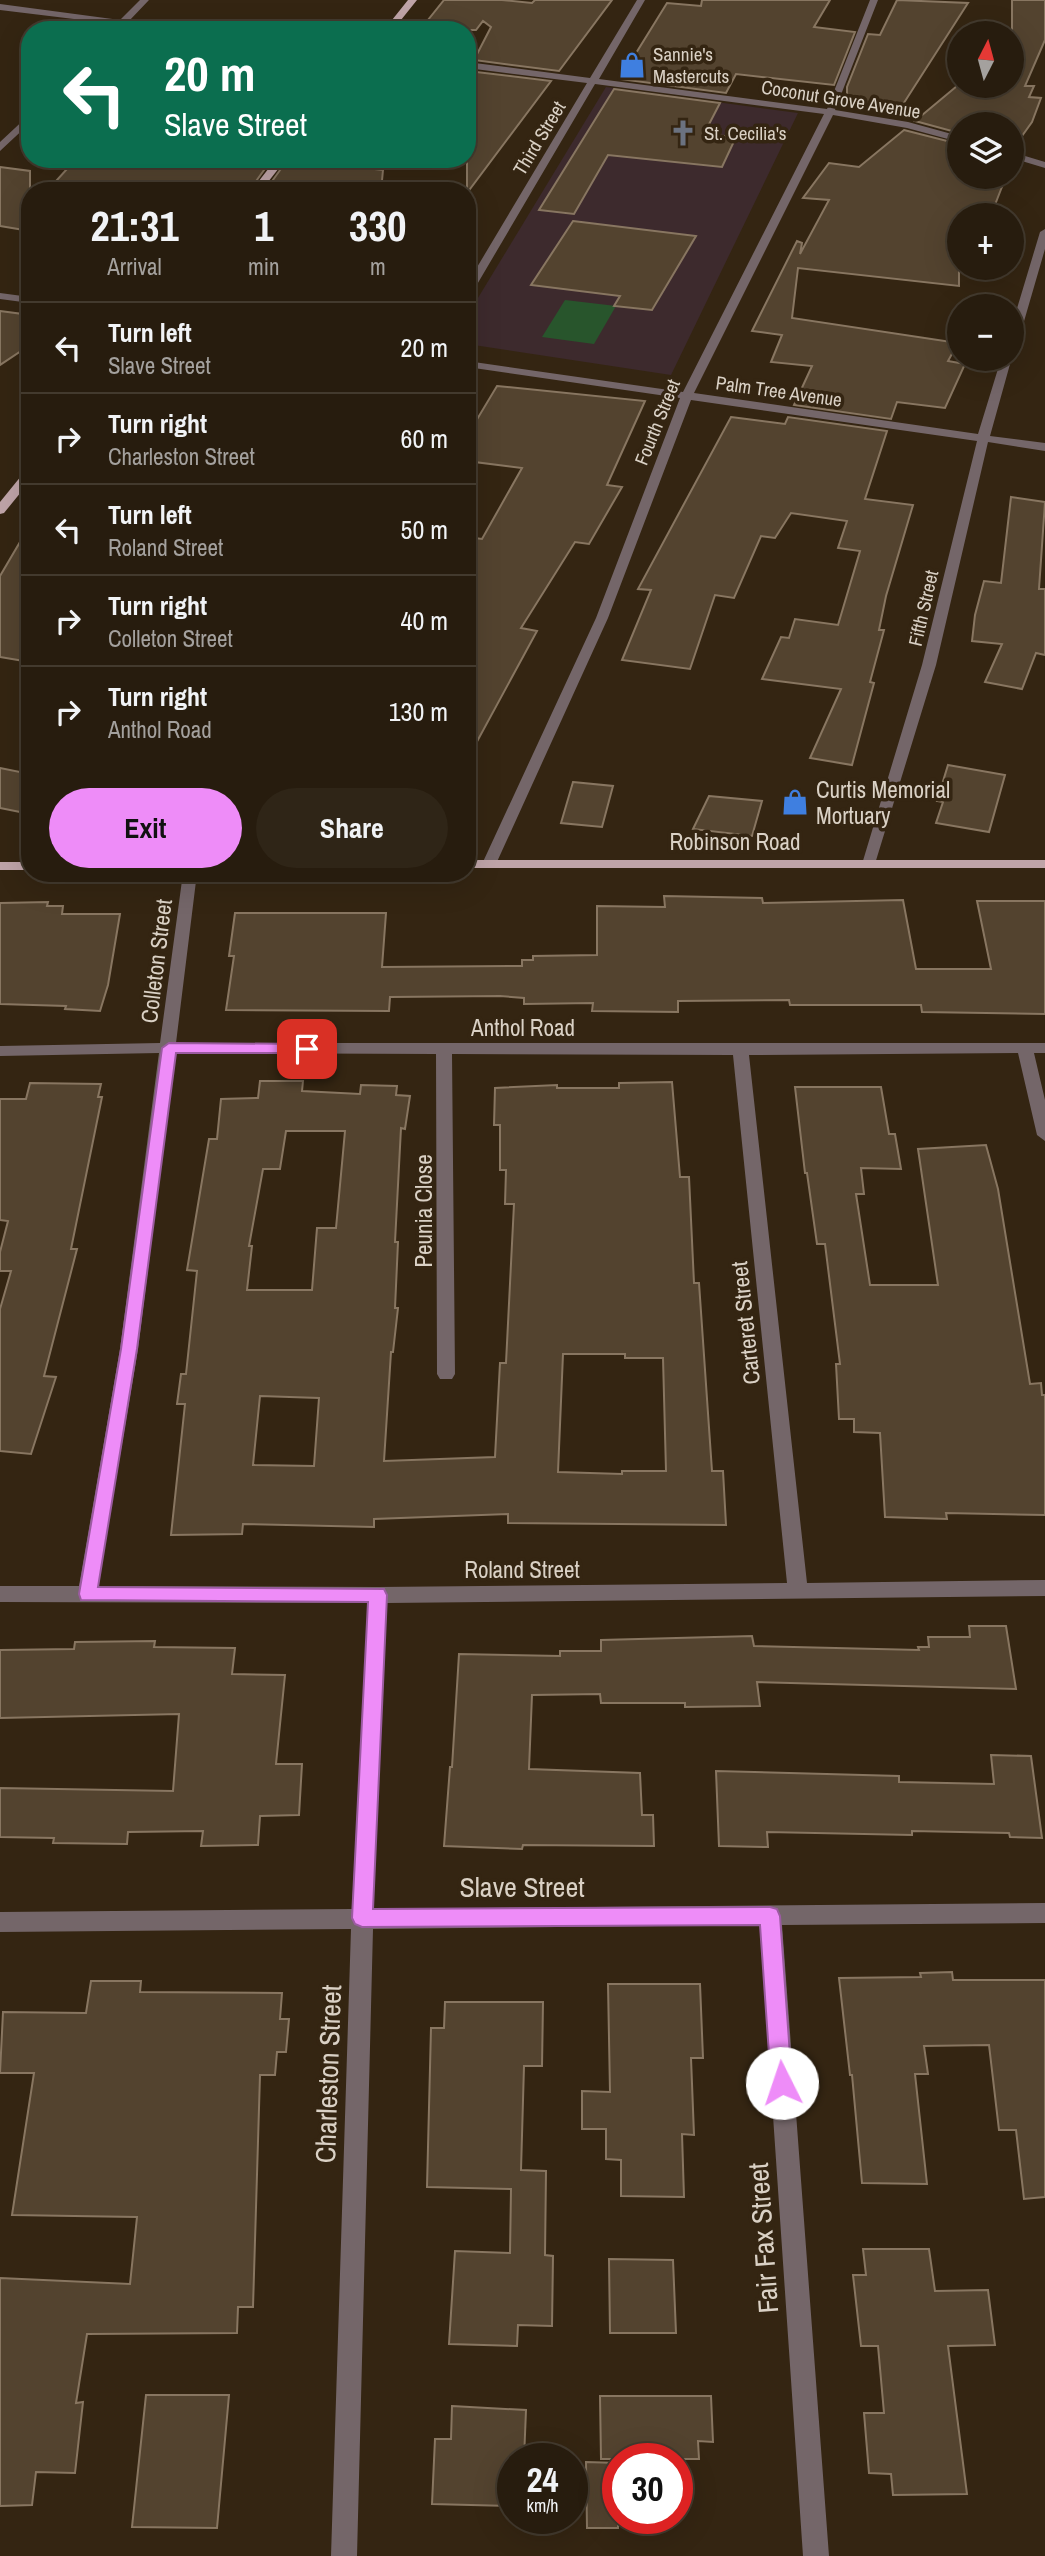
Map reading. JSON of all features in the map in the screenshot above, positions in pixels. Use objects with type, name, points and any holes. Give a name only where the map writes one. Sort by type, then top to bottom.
[{"type":"main road","points":[[395,21],[413,0]]},
{"type":"main road","points":[[263,182],[274,168]]},
{"type":"main road","points":[[0,510],[21,484]]},
{"type":"main road","name":"Robinson Road","points":[[476,864],[1045,864]]},
{"type":"main road","points":[[0,866],[21,866]]},
{"type":"street","points":[[123,21],[145,0]]},
{"type":"street","name":"Third Street","points":[[476,278],[641,0]]},
{"type":"street","name":"Fourth Street","points":[[489,864],[602,618],[687,396],[830,112],[874,0]]},
{"type":"street","points":[[0,7],[87,21]]},
{"type":"street","name":"Coconut Grove Avenue","points":[[476,66],[830,112],[908,125],[947,136]]},
{"type":"street","points":[[0,148],[21,126]]},
{"type":"street","points":[[1024,159],[1045,165]]},
{"type":"street","points":[[1024,302],[1045,232]]},
{"type":"street","points":[[0,296],[21,299]]},
{"type":"street","name":"Palm Tree Avenue","points":[[476,365],[1045,447]]},
{"type":"street","name":"Fifth Street","points":[[869,864],[929,665],[983,438],[1003,371]]},
{"type":"street","name":"Colleton Street","points":[[88,1594],[129,1349],[189,882]]},
{"type":"street","name":"Anthol Road","points":[[0,1051],[169,1048],[1045,1048]]},
{"type":"street","points":[[1025,1048],[1045,1135]]},
{"type":"street","name":"Peunia Close","points":[[444,1049],[446,1374]]},
{"type":"street","name":"Carteret Street","points":[[740,1050],[798,1592]]},
{"type":"street","name":"Roland Street","points":[[0,1594],[378,1595],[1045,1588]]},
{"type":"street","name":"Charleston Street","points":[[344,2556],[362,1918],[378,1595]]},
{"type":"street","name":"Slave Street","points":[[0,1922],[1045,1913]]},
{"type":"street","name":"Fair Fax Street","points":[[770,1916],[816,2556]]},
{"type":"shaded area","points":[[606,87],[798,113],[671,375],[476,345],[476,301]]},
{"type":"green space","points":[[565,300],[616,306],[594,344],[542,337]]},
{"type":"building","points":[[444,0],[532,3],[535,0],[612,0],[559,71],[476,60],[491,27],[483,21],[476,30],[476,21],[427,21]]},
{"type":"building","points":[[702,0],[830,0],[814,27],[855,32],[834,85],[736,74],[726,93],[620,79],[667,3],[701,6]]},
{"type":"building","points":[[897,0],[968,3],[956,21],[947,21],[947,36],[900,109],[847,105],[847,87],[868,34],[880,35]]},
{"type":"building","points":[[1012,0],[1045,0],[1045,40],[1025,86],[1034,86],[1029,97],[1041,98],[1032,122],[1024,133],[1024,112],[947,112],[947,130],[915,121],[947,94],[947,98],[1024,98],[1024,21],[1012,21]]},
{"type":"building","points":[[476,72],[551,81],[475,182],[467,182],[467,168],[476,168]]},
{"type":"building","points":[[614,89],[720,103],[704,134],[736,137],[722,167],[608,155],[574,214],[539,210]]},
{"type":"building","points":[[904,130],[947,141],[947,189],[1001,189],[996,203],[947,203],[947,280],[959,280],[959,286],[798,268],[792,318],[947,341],[947,371],[962,371],[945,408],[897,402],[891,419],[794,405],[812,366],[771,362],[782,335],[752,331],[797,241],[802,243],[800,254],[829,200],[803,198],[829,163],[859,167]]},
{"type":"building","points":[[0,167],[30,171],[30,182],[21,182],[21,230],[0,226]]},
{"type":"building","points":[[68,168],[266,168],[255,182],[55,182]]},
{"type":"building","points":[[282,168],[383,170],[382,182],[271,182]]},
{"type":"building","points":[[573,221],[696,236],[652,310],[614,306],[620,296],[531,285]]},
{"type":"building","points":[[0,311],[21,314],[21,351],[0,365]]},
{"type":"building","points":[[497,386],[645,401],[607,485],[622,487],[589,544],[575,542],[521,628],[537,631],[476,743],[476,538],[482,539],[522,468],[476,462],[476,421]]},
{"type":"building","points":[[731,417],[785,424],[788,417],[887,431],[865,499],[913,505],[886,596],[879,630],[884,630],[870,682],[874,683],[852,765],[810,758],[841,689],[762,679],[781,637],[789,638],[795,619],[838,625],[860,551],[838,548],[847,521],[791,513],[775,538],[761,536],[734,598],[715,595],[690,669],[622,660],[651,590],[638,589]]},
{"type":"building","points":[[1011,497],[1045,502],[1039,589],[1045,589],[1045,655],[1036,653],[1022,689],[985,682],[1002,644],[972,641],[975,615],[984,581],[1001,583]]},
{"type":"building","points":[[21,540],[21,660],[0,657],[0,576]]},
{"type":"building","points":[[948,765],[1005,775],[989,832],[936,823],[943,802],[937,801]]},
{"type":"building","points":[[0,768],[21,772],[21,812],[0,808]]},
{"type":"building","points":[[573,782],[613,786],[602,827],[561,823]]},
{"type":"building","points":[[709,796],[762,801],[752,836],[693,829]]},
{"type":"building","points":[[664,896],[762,898],[763,903],[903,900],[916,969],[991,969],[977,901],[1045,901],[1045,1014],[922,1012],[921,1005],[790,1005],[789,1000],[678,1001],[678,1012],[592,1011],[593,1003],[524,1004],[524,998],[500,996],[390,997],[389,1011],[226,1010],[234,956],[229,956],[235,913],[386,913],[382,967],[522,966],[522,960],[533,960],[533,956],[597,955],[597,906],[665,907]]},
{"type":"building","points":[[48,902],[47,906],[63,906],[62,914],[120,914],[108,985],[100,1011],[65,1009],[66,1006],[0,1004],[0,903]]},
{"type":"building","points":[[260,1081],[303,1081],[302,1091],[360,1094],[361,1085],[397,1086],[396,1095],[410,1096],[405,1129],[401,1128],[395,1242],[398,1242],[395,1308],[398,1308],[391,1352],[384,1461],[495,1457],[500,1363],[506,1363],[514,1204],[505,1204],[506,1170],[500,1170],[500,1125],[494,1125],[495,1088],[557,1085],[557,1088],[619,1088],[619,1083],[672,1082],[680,1177],[689,1177],[694,1283],[699,1283],[712,1471],[723,1471],[726,1525],[508,1523],[508,1514],[374,1519],[374,1527],[243,1524],[242,1534],[171,1535],[185,1404],[177,1404],[181,1374],[186,1374],[197,1271],[187,1270],[209,1139],[217,1139],[221,1099],[258,1098]],"holes":[[[286,1131],[345,1131],[336,1228],[317,1228],[312,1290],[247,1290],[252,1246],[249,1246],[263,1169],[280,1169]],[[563,1354],[625,1354],[625,1358],[663,1358],[666,1471],[622,1471],[622,1474],[558,1472]],[[260,1396],[319,1398],[314,1466],[253,1465]]]},
{"type":"building","points":[[30,1083],[101,1084],[98,1097],[102,1097],[71,1249],[77,1249],[44,1376],[56,1377],[31,1454],[0,1451],[0,1309],[11,1271],[0,1271],[0,1252],[8,1221],[0,1220],[0,1099],[26,1099]]},
{"type":"building","points":[[795,1087],[881,1087],[889,1134],[895,1134],[901,1169],[861,1168],[864,1194],[856,1194],[870,1285],[938,1285],[918,1149],[986,1145],[998,1189],[1030,1384],[1041,1383],[1042,1395],[1045,1395],[1045,1515],[946,1513],[947,1519],[885,1517],[880,1433],[854,1432],[854,1419],[839,1419],[836,1364],[840,1364],[825,1244],[817,1244]]},
{"type":"building","points":[[969,1626],[1006,1626],[1016,1689],[757,1682],[760,1706],[685,1707],[685,1703],[601,1703],[600,1694],[532,1695],[529,1769],[640,1773],[642,1815],[653,1815],[654,1846],[523,1845],[522,1849],[444,1846],[459,1654],[560,1656],[560,1651],[601,1651],[601,1640],[752,1636],[754,1646],[919,1650],[918,1647],[929,1647],[928,1637],[970,1637]]},
{"type":"building","points":[[155,1641],[154,1647],[235,1648],[232,1674],[285,1675],[276,1764],[302,1764],[299,1815],[260,1816],[258,1845],[201,1846],[203,1831],[128,1832],[127,1844],[53,1843],[54,1838],[0,1837],[0,1788],[173,1791],[179,1714],[0,1718],[0,1650],[74,1649],[75,1642]]},
{"type":"building","points":[[991,1755],[1031,1756],[1042,1838],[1010,1837],[1009,1833],[912,1831],[912,1835],[767,1832],[768,1847],[719,1846],[716,1771],[899,1776],[899,1782],[994,1784]]},
{"type":"building","points":[[952,1972],[953,1980],[1045,1980],[1045,2197],[1024,2199],[1016,2130],[999,2130],[989,2045],[924,2046],[928,2074],[915,2074],[927,2184],[862,2183],[852,2075],[839,1978],[921,1977],[920,1973]]},
{"type":"building","points":[[91,1981],[141,1981],[140,1992],[282,1993],[280,2019],[289,2019],[286,2052],[277,2052],[275,2075],[260,2075],[253,2307],[238,2307],[237,2333],[87,2334],[76,2403],[83,2402],[75,2473],[36,2472],[32,2505],[0,2506],[0,2278],[130,2284],[137,2217],[12,2215],[34,2073],[0,2073],[3,2012],[86,2013]]},
{"type":"building","points":[[608,1984],[700,1984],[703,2058],[691,2058],[694,2135],[682,2134],[684,2197],[621,2196],[621,2160],[606,2159],[606,2129],[582,2129],[582,2091],[610,2092]]},
{"type":"building","points":[[445,2002],[543,2002],[542,2066],[524,2066],[521,2170],[546,2171],[545,2255],[553,2256],[552,2326],[518,2325],[517,2346],[449,2344],[455,2251],[510,2253],[511,2189],[427,2187],[431,2028],[444,2028]]},
{"type":"building","points":[[863,2249],[929,2249],[935,2291],[988,2290],[995,2345],[948,2346],[967,2494],[893,2495],[891,2474],[869,2473],[864,2413],[884,2413],[878,2346],[861,2346],[853,2275],[866,2275]]},
{"type":"building","points":[[609,2259],[673,2260],[676,2333],[610,2333]]},
{"type":"building","points":[[146,2395],[229,2395],[217,2528],[132,2527]]},
{"type":"building","points":[[600,2396],[711,2396],[713,2442],[698,2441],[699,2459],[693,2459],[693,2443],[602,2443],[601,2459]]},
{"type":"building","points":[[452,2406],[526,2410],[525,2443],[497,2443],[497,2506],[432,2504],[435,2439],[451,2439]]},
{"type":"building","points":[[588,2462],[602,2462],[602,2528],[588,2528]]},
{"type":"place","name":"Sannie's Mastercuts","points":[[632,65]]},
{"type":"place","name":"St. Cecilia's","points":[[683,133]]},
{"type":"place","name":"Curtis Memorial Mortuary","points":[[795,802]]},
{"type":"route","points":[[307,1049],[169,1048],[129,1349],[88,1594],[378,1595],[362,1918],[770,1916],[782,2083]]}]
